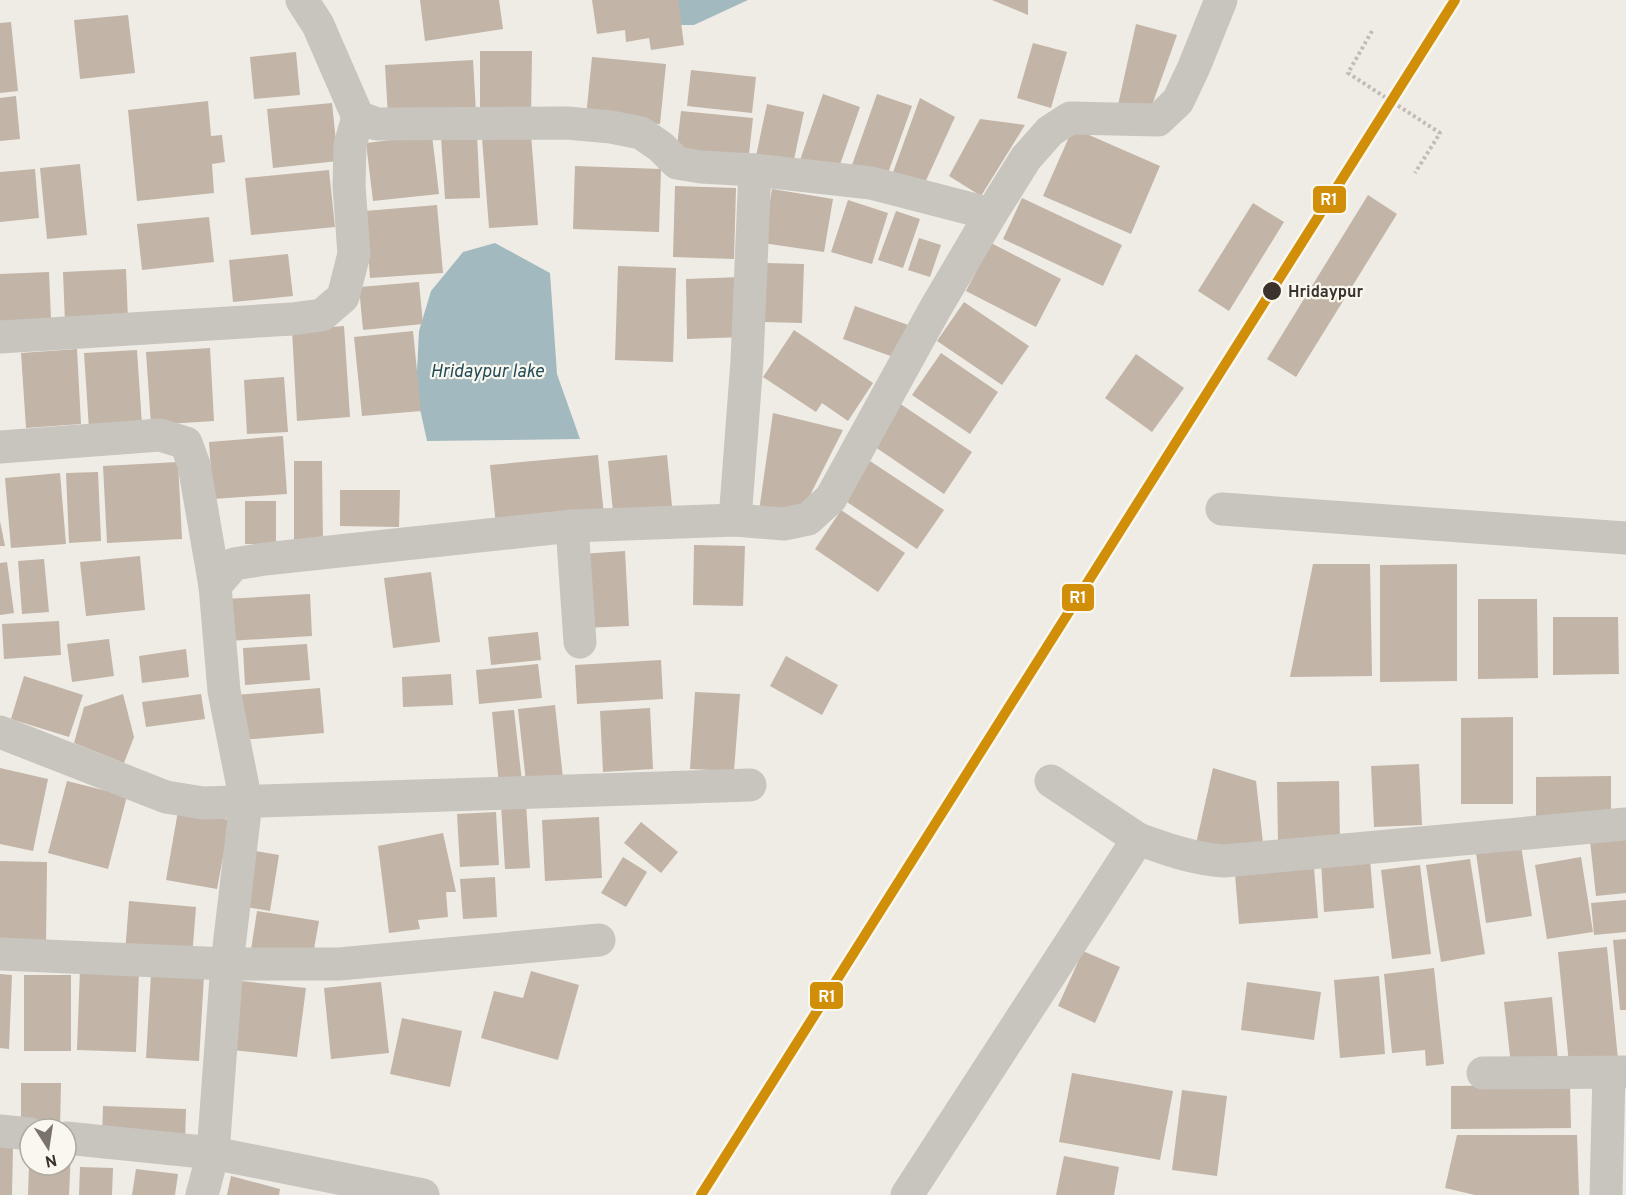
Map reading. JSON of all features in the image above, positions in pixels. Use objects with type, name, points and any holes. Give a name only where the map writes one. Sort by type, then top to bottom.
[{"type":"street","points":[[0,337],[292,319],[322,315],[343,297],[354,254],[349,186],[350,145],[358,117],[318,25],[302,0]]},
{"type":"street","points":[[214,586],[234,564],[244,562],[572,526],[735,520],[784,524],[808,519],[831,498],[935,309],[1026,158],[1050,131],[1070,118],[1158,120],[1178,101],[1221,0]]},
{"type":"street","points":[[358,117],[377,124],[567,123],[611,127],[641,133],[661,147],[677,163],[871,183],[991,214]]},
{"type":"street","points":[[735,520],[747,361],[755,170]]},
{"type":"street","points":[[0,447],[160,435],[186,443],[194,465],[214,586],[224,691],[246,802],[227,964],[213,1153],[202,1195]]},
{"type":"street","points":[[1222,508],[1626,538]]},
{"type":"street","points":[[572,526],[580,642]]},
{"type":"street","points":[[0,732],[166,798],[203,803],[750,785]]},
{"type":"street","points":[[1051,781],[1138,839],[1172,851],[1224,861],[1626,824]]},
{"type":"street","points":[[907,1195],[1138,839]]},
{"type":"street","points":[[0,954],[227,964],[339,964],[598,940]]},
{"type":"street","points":[[1483,1073],[1618,1073],[1606,1195]]},
{"type":"street","points":[[0,1131],[18,1133]]},
{"type":"street","points":[[78,1139],[213,1153],[423,1195]]},
{"type":"path","points":[[1372,31],[1348,73],[1440,133],[1415,173]]},
{"type":"water","points":[[639,0],[748,0],[694,25],[639,25]]},
{"type":"water","name":"Hridaypur lake","points":[[495,243],[550,273],[557,374],[580,439],[427,441],[416,391],[419,331],[431,291],[463,252]]},
{"type":"building","points":[[420,0],[499,0],[503,29],[425,41]]},
{"type":"building","points":[[592,0],[678,0],[684,45],[651,50],[649,38],[626,42],[625,30],[597,34]]},
{"type":"building","points":[[992,0],[1028,0],[1028,15]]},
{"type":"building","points":[[128,15],[135,73],[80,79],[74,20]]},
{"type":"building","points":[[11,22],[18,91],[0,93],[0,23]]},
{"type":"building","points":[[1136,24],[1177,35],[1151,108],[1118,105]]},
{"type":"building","points":[[1033,43],[1067,52],[1051,108],[1017,98]]},
{"type":"building","points":[[480,51],[532,51],[531,115],[480,115]]},
{"type":"building","points":[[296,52],[300,95],[254,99],[250,57]]},
{"type":"building","points":[[592,57],[666,64],[660,124],[586,117]]},
{"type":"building","points":[[473,60],[476,113],[388,117],[385,65]]},
{"type":"building","points":[[691,70],[756,77],[752,113],[687,106]]},
{"type":"building","points":[[823,94],[860,107],[836,176],[799,163]]},
{"type":"building","points":[[877,94],[912,106],[887,176],[852,165]]},
{"type":"building","points":[[16,96],[20,139],[0,141],[0,98]]},
{"type":"building","points":[[920,98],[955,117],[923,187],[892,175]]},
{"type":"building","points":[[208,101],[211,136],[222,135],[225,162],[212,164],[214,193],[137,201],[128,110]]},
{"type":"building","points":[[332,103],[338,161],[273,168],[267,109]]},
{"type":"building","points":[[767,104],[804,112],[792,169],[755,161]]},
{"type":"building","points":[[681,111],[753,118],[748,163],[676,155]]},
{"type":"building","points":[[980,119],[1025,125],[981,196],[949,176]]},
{"type":"building","points":[[1073,128],[1160,166],[1131,234],[1043,196]]},
{"type":"building","points":[[531,134],[538,225],[489,228],[482,138]]},
{"type":"building","points":[[432,135],[439,194],[373,201],[366,143]]},
{"type":"building","points":[[477,135],[480,198],[445,199],[441,137]]},
{"type":"building","points":[[80,164],[87,235],[47,239],[40,168]]},
{"type":"building","points":[[575,166],[661,169],[659,232],[573,229]]},
{"type":"building","points":[[35,169],[39,218],[0,222],[0,172]]},
{"type":"building","points":[[329,170],[335,227],[251,235],[245,178]]},
{"type":"building","points":[[675,186],[736,188],[734,259],[673,257]]},
{"type":"building","points":[[772,189],[833,199],[824,252],[763,243]]},
{"type":"building","points":[[1368,195],[1397,214],[1296,377],[1267,359]]},
{"type":"building","points":[[1022,198],[1122,245],[1103,286],[1003,239]]},
{"type":"building","points":[[848,200],[888,213],[872,264],[831,252]]},
{"type":"building","points":[[1253,203],[1284,222],[1229,311],[1198,291]]},
{"type":"building","points":[[437,205],[443,273],[370,278],[365,211]]},
{"type":"building","points":[[896,211],[920,219],[903,268],[878,260]]},
{"type":"building","points":[[209,217],[214,262],[142,270],[137,224]]},
{"type":"building","points":[[919,238],[941,245],[930,277],[908,270]]},
{"type":"building","points":[[991,243],[1061,279],[1036,327],[966,291]]},
{"type":"building","points":[[288,254],[293,296],[233,302],[229,260]]},
{"type":"building","points":[[766,263],[804,264],[802,323],[764,322]]},
{"type":"building","points":[[618,266],[676,268],[673,362],[615,360]]},
{"type":"building","points":[[126,269],[128,320],[65,323],[63,272]]},
{"type":"building","points":[[49,272],[51,319],[0,321],[0,274]]},
{"type":"building","points":[[742,277],[744,337],[687,339],[686,279]]},
{"type":"building","points":[[419,282],[423,324],[363,330],[359,287]]},
{"type":"building","points":[[964,302],[1029,346],[1002,385],[937,341]]},
{"type":"building","points":[[855,306],[911,326],[899,359],[843,339]]},
{"type":"building","points":[[344,326],[350,417],[297,421],[292,330]]},
{"type":"building","points":[[794,330],[873,383],[848,421],[822,403],[816,412],[763,377]]},
{"type":"building","points":[[413,331],[421,411],[362,416],[354,337]]},
{"type":"building","points":[[210,348],[214,421],[151,425],[146,352]]},
{"type":"building","points":[[77,349],[81,424],[26,428],[21,353]]},
{"type":"building","points":[[137,350],[142,425],[89,429],[84,353]]},
{"type":"building","points":[[941,353],[998,392],[970,434],[912,395]]},
{"type":"building","points":[[1136,354],[1184,388],[1152,432],[1105,398]]},
{"type":"building","points":[[284,377],[288,432],[247,434],[244,380]]},
{"type":"building","points":[[893,399],[972,452],[944,494],[865,440]]},
{"type":"building","points":[[773,413],[843,430],[799,517],[758,518]]},
{"type":"building","points":[[283,436],[287,494],[213,499],[209,442]]},
{"type":"building","points":[[598,455],[604,516],[496,526],[490,465]]},
{"type":"building","points":[[667,455],[672,506],[613,512],[608,461]]},
{"type":"building","points":[[294,461],[322,461],[323,545],[294,544]]},
{"type":"building","points":[[870,461],[944,510],[917,549],[844,500]]},
{"type":"building","points":[[178,462],[182,539],[107,543],[103,466]]},
{"type":"building","points":[[98,472],[101,541],[69,543],[66,473]]},
{"type":"building","points":[[60,473],[66,544],[11,548],[5,478]]},
{"type":"building","points":[[340,490],[400,490],[399,527],[340,526]]},
{"type":"building","points":[[245,501],[276,501],[276,544],[245,544]]},
{"type":"building","points":[[841,510],[905,553],[878,592],[815,549]]},
{"type":"building","points":[[0,521],[5,546],[0,546]]},
{"type":"building","points":[[694,545],[745,546],[743,606],[693,605]]},
{"type":"building","points":[[625,551],[629,626],[584,628],[581,554]]},
{"type":"building","points":[[140,556],[145,610],[86,616],[80,562]]},
{"type":"building","points":[[44,559],[49,612],[22,614],[18,561]]},
{"type":"building","points":[[7,562],[14,613],[0,615],[0,563]]},
{"type":"building","points":[[1313,564],[1370,564],[1372,676],[1290,677]]},
{"type":"building","points":[[1457,564],[1457,681],[1380,682],[1380,565]]},
{"type":"building","points":[[431,572],[440,642],[393,648],[384,578]]},
{"type":"building","points":[[310,594],[312,636],[228,641],[225,599]]},
{"type":"building","points":[[1478,599],[1537,599],[1538,678],[1478,679]]},
{"type":"building","points":[[1553,617],[1618,617],[1619,674],[1553,675]]},
{"type":"building","points":[[59,621],[61,655],[4,659],[2,624]]},
{"type":"building","points":[[538,632],[541,660],[491,665],[488,637]]},
{"type":"building","points":[[109,639],[114,676],[72,682],[67,644]]},
{"type":"building","points":[[307,644],[310,680],[245,685],[243,648]]},
{"type":"building","points":[[186,649],[189,677],[142,683],[139,656]]},
{"type":"building","points":[[786,656],[838,685],[822,715],[770,686]]},
{"type":"building","points":[[661,660],[663,699],[577,704],[575,665]]},
{"type":"building","points":[[538,664],[542,698],[479,704],[476,670]]},
{"type":"building","points":[[451,674],[453,705],[403,707],[402,677]]},
{"type":"building","points":[[24,676],[83,695],[69,737],[11,719]]},
{"type":"building","points":[[320,688],[324,733],[241,740],[236,695]]},
{"type":"building","points":[[695,692],[740,694],[734,771],[690,769]]},
{"type":"building","points":[[123,694],[134,737],[124,763],[74,743],[84,707]]},
{"type":"building","points":[[201,694],[205,719],[146,727],[142,702]]},
{"type":"building","points":[[555,705],[563,778],[526,782],[518,709]]},
{"type":"building","points":[[650,708],[653,769],[603,772],[600,711]]},
{"type":"building","points":[[514,710],[522,782],[499,785],[492,712]]},
{"type":"building","points":[[1513,717],[1513,804],[1461,804],[1461,718]]},
{"type":"building","points":[[1419,764],[1422,825],[1374,827],[1371,766]]},
{"type":"building","points":[[0,768],[48,779],[33,851],[0,844]]},
{"type":"building","points":[[1213,768],[1256,781],[1264,852],[1196,844]]},
{"type":"building","points":[[1611,776],[1611,816],[1536,817],[1536,777]]},
{"type":"building","points":[[67,781],[127,796],[108,869],[48,853]]},
{"type":"building","points":[[1339,781],[1340,841],[1278,843],[1277,782]]},
{"type":"building","points":[[526,803],[530,868],[505,869],[501,805]]},
{"type":"building","points":[[178,811],[230,820],[217,889],[166,880]]},
{"type":"building","points":[[496,812],[499,865],[460,867],[457,814]]},
{"type":"building","points":[[599,817],[602,878],[545,881],[542,820]]},
{"type":"building","points":[[641,822],[678,852],[661,873],[624,843]]},
{"type":"building","points":[[1626,828],[1626,893],[1596,896],[1589,832]]},
{"type":"building","points":[[443,833],[456,892],[446,892],[448,917],[418,920],[420,929],[389,933],[378,846]]},
{"type":"building","points":[[1520,839],[1532,916],[1486,923],[1475,846]]},
{"type":"building","points":[[237,848],[279,855],[270,911],[228,904]]},
{"type":"building","points":[[623,857],[647,872],[626,907],[601,893]]},
{"type":"building","points":[[1581,857],[1593,932],[1547,939],[1535,865]]},
{"type":"building","points":[[1370,859],[1374,908],[1324,912],[1321,863]]},
{"type":"building","points":[[1470,859],[1485,954],[1441,962],[1426,865]]},
{"type":"building","points":[[0,861],[47,862],[46,945],[0,944]]},
{"type":"building","points":[[1420,865],[1431,954],[1392,959],[1381,870]]},
{"type":"building","points":[[1314,868],[1318,918],[1239,924],[1235,874]]},
{"type":"building","points":[[495,877],[497,917],[463,919],[460,879]]},
{"type":"building","points":[[1626,900],[1626,932],[1594,935],[1591,903]]},
{"type":"building","points":[[129,901],[196,907],[192,958],[125,953]]},
{"type":"building","points":[[257,911],[319,921],[312,960],[251,950]]},
{"type":"building","points":[[1626,939],[1626,1010],[1620,1010],[1613,940]]},
{"type":"building","points":[[1607,947],[1618,1059],[1569,1064],[1558,952]]},
{"type":"building","points":[[1083,951],[1120,967],[1095,1023],[1058,1006]]},
{"type":"building","points":[[80,968],[139,970],[136,1052],[77,1050]]},
{"type":"building","points":[[1434,968],[1444,1064],[1426,1066],[1425,1050],[1392,1053],[1384,974]]},
{"type":"building","points":[[531,971],[579,985],[558,1060],[481,1038],[494,991],[523,998]]},
{"type":"building","points":[[151,973],[204,976],[199,1061],[146,1058]]},
{"type":"building","points":[[0,974],[12,975],[9,1049],[0,1048]]},
{"type":"building","points":[[24,975],[71,975],[71,1051],[24,1051]]},
{"type":"building","points":[[1379,976],[1385,1054],[1340,1058],[1334,980]]},
{"type":"building","points":[[241,981],[306,988],[297,1057],[232,1050]]},
{"type":"building","points":[[381,982],[389,1053],[331,1059],[324,988]]},
{"type":"building","points":[[1247,982],[1321,992],[1314,1040],[1241,1030]]},
{"type":"building","points":[[1552,997],[1558,1061],[1511,1065],[1504,1002]]},
{"type":"building","points":[[402,1018],[462,1031],[450,1087],[390,1074]]},
{"type":"building","points":[[1072,1073],[1173,1091],[1160,1160],[1059,1142]]},
{"type":"building","points":[[21,1083],[61,1083],[60,1117],[21,1117]]},
{"type":"building","points":[[1570,1085],[1571,1128],[1451,1129],[1451,1086]]},
{"type":"building","points":[[1182,1090],[1227,1096],[1217,1176],[1172,1170]]},
{"type":"building","points":[[103,1106],[186,1109],[185,1143],[102,1139]]},
{"type":"building","points":[[1457,1135],[1577,1135],[1579,1195],[1475,1195],[1445,1188]]},
{"type":"building","points":[[0,1146],[13,1146],[12,1195],[0,1195]]},
{"type":"building","points":[[1064,1156],[1119,1167],[1114,1195],[1056,1195]]},
{"type":"building","points":[[80,1167],[113,1168],[112,1195],[79,1195]]},
{"type":"building","points":[[136,1169],[178,1174],[175,1195],[132,1195]]},
{"type":"building","points":[[231,1176],[280,1189],[279,1195],[227,1195]]},
{"type":"building","points":[[29,1177],[70,1177],[69,1195],[28,1195]]},
{"type":"transit line","name":"R1","points":[[701,1195],[1455,0]]},
{"type":"place","name":"Hridaypur","points":[[1272,291]]}]
